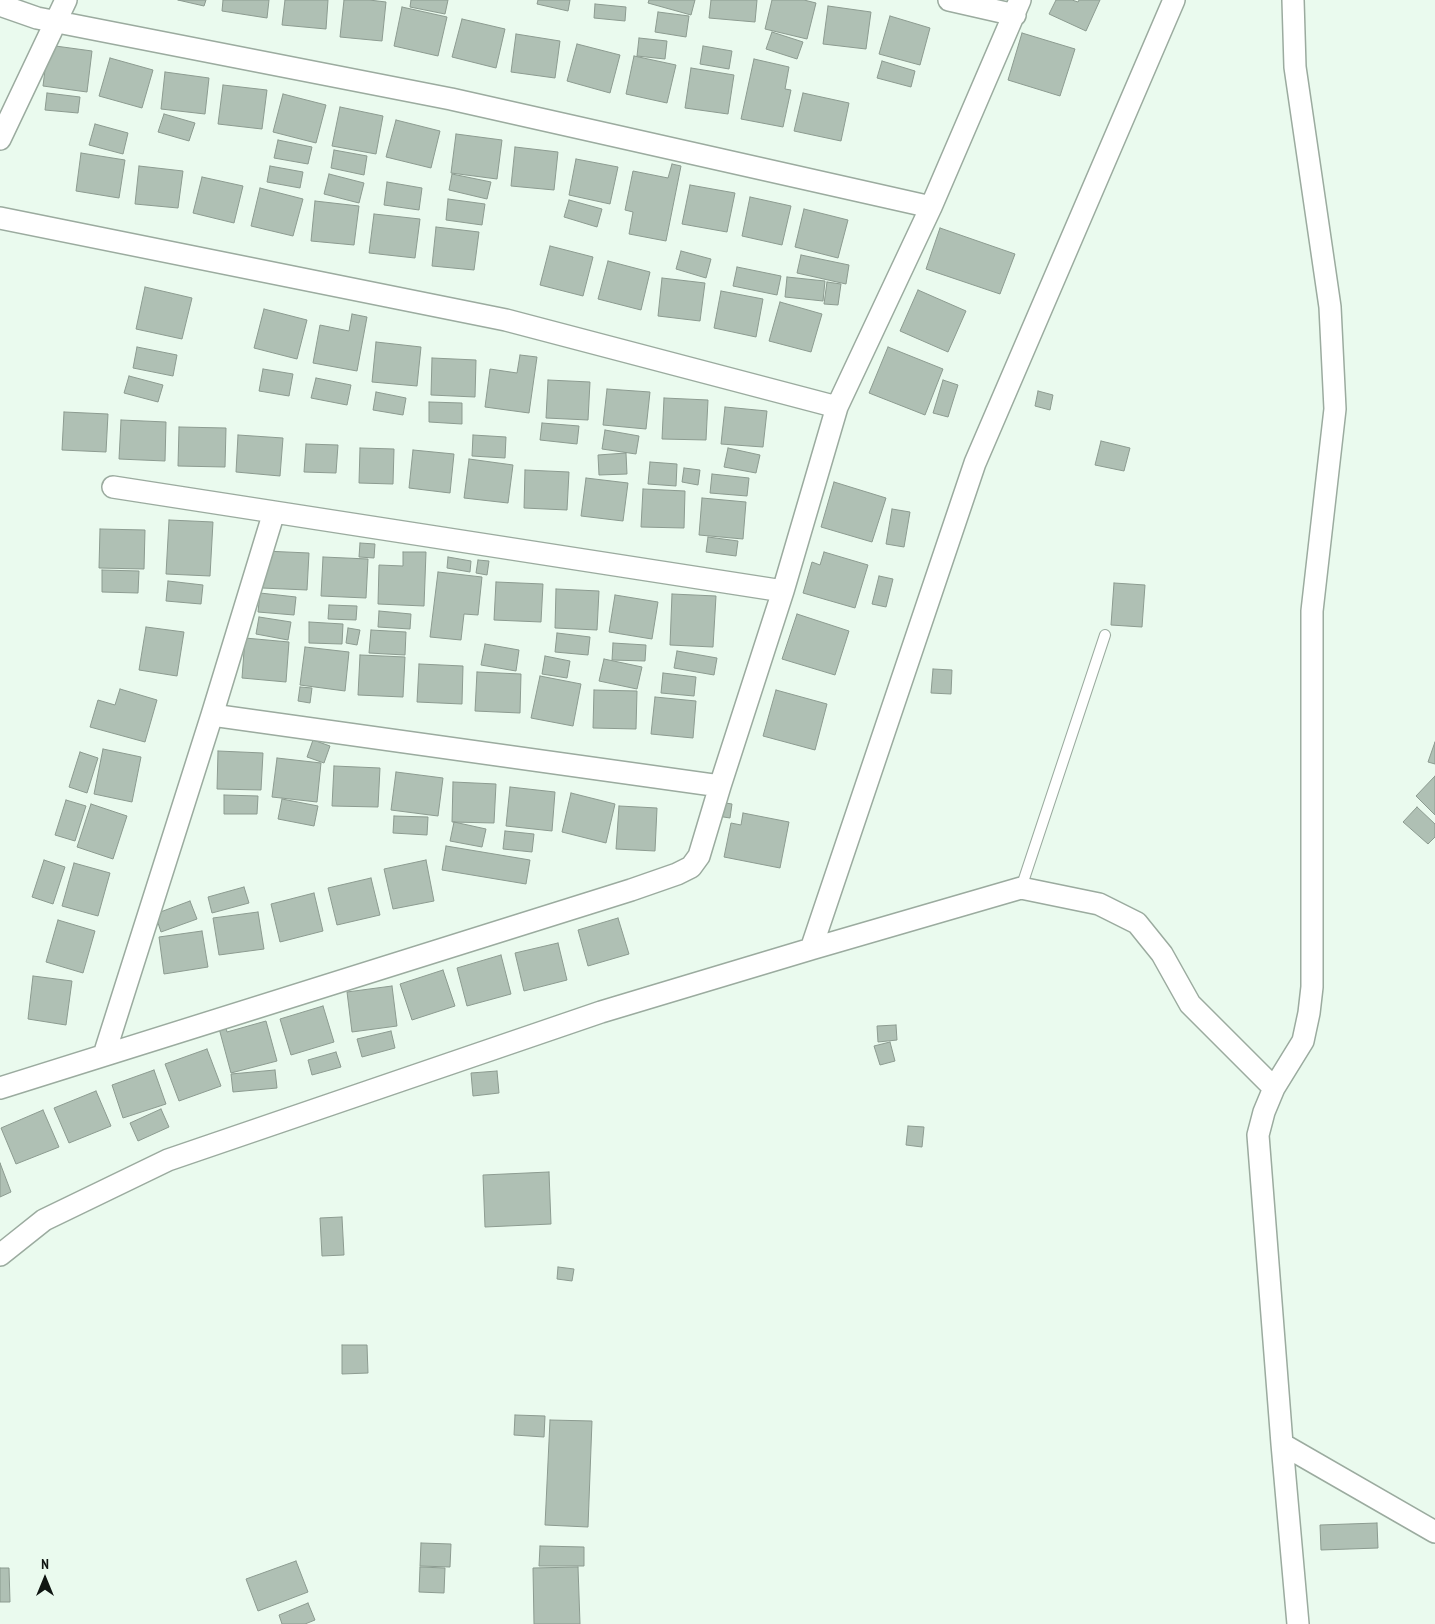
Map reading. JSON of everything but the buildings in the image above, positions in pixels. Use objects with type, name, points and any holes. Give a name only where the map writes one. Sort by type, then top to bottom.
[{"type":"street","points":[[0,139],[66,0]]},
{"type":"street","points":[[0,1088],[631,890],[677,874],[691,867],[699,856],[783,591],[837,407],[931,207],[1018,7],[949,0]]},
{"type":"street","points":[[811,949],[975,463],[1174,0]]},
{"type":"street","points":[[1293,0],[1295,67],[1330,307],[1335,409],[1312,610],[1312,987],[1309,1013],[1302,1041],[1274,1088],[1264,1112],[1258,1135],[1298,1624]]},
{"type":"street","points":[[0,5],[37,18],[451,99],[931,207]]},
{"type":"street","points":[[0,218],[506,320],[837,407]]},
{"type":"street","points":[[113,487],[783,591]]},
{"type":"street","points":[[104,1055],[212,716],[274,512]]},
{"type":"street","points":[[212,716],[720,786]]},
{"type":"street","points":[[0,1255],[44,1220],[168,1160],[601,1012],[1021,888],[1099,904],[1137,923],[1162,954],[1190,1004],[1274,1088]]},
{"type":"street","points":[[1282,1444],[1435,1532]]},
{"type":"lane","points":[[1021,888],[1106,636]]}]
